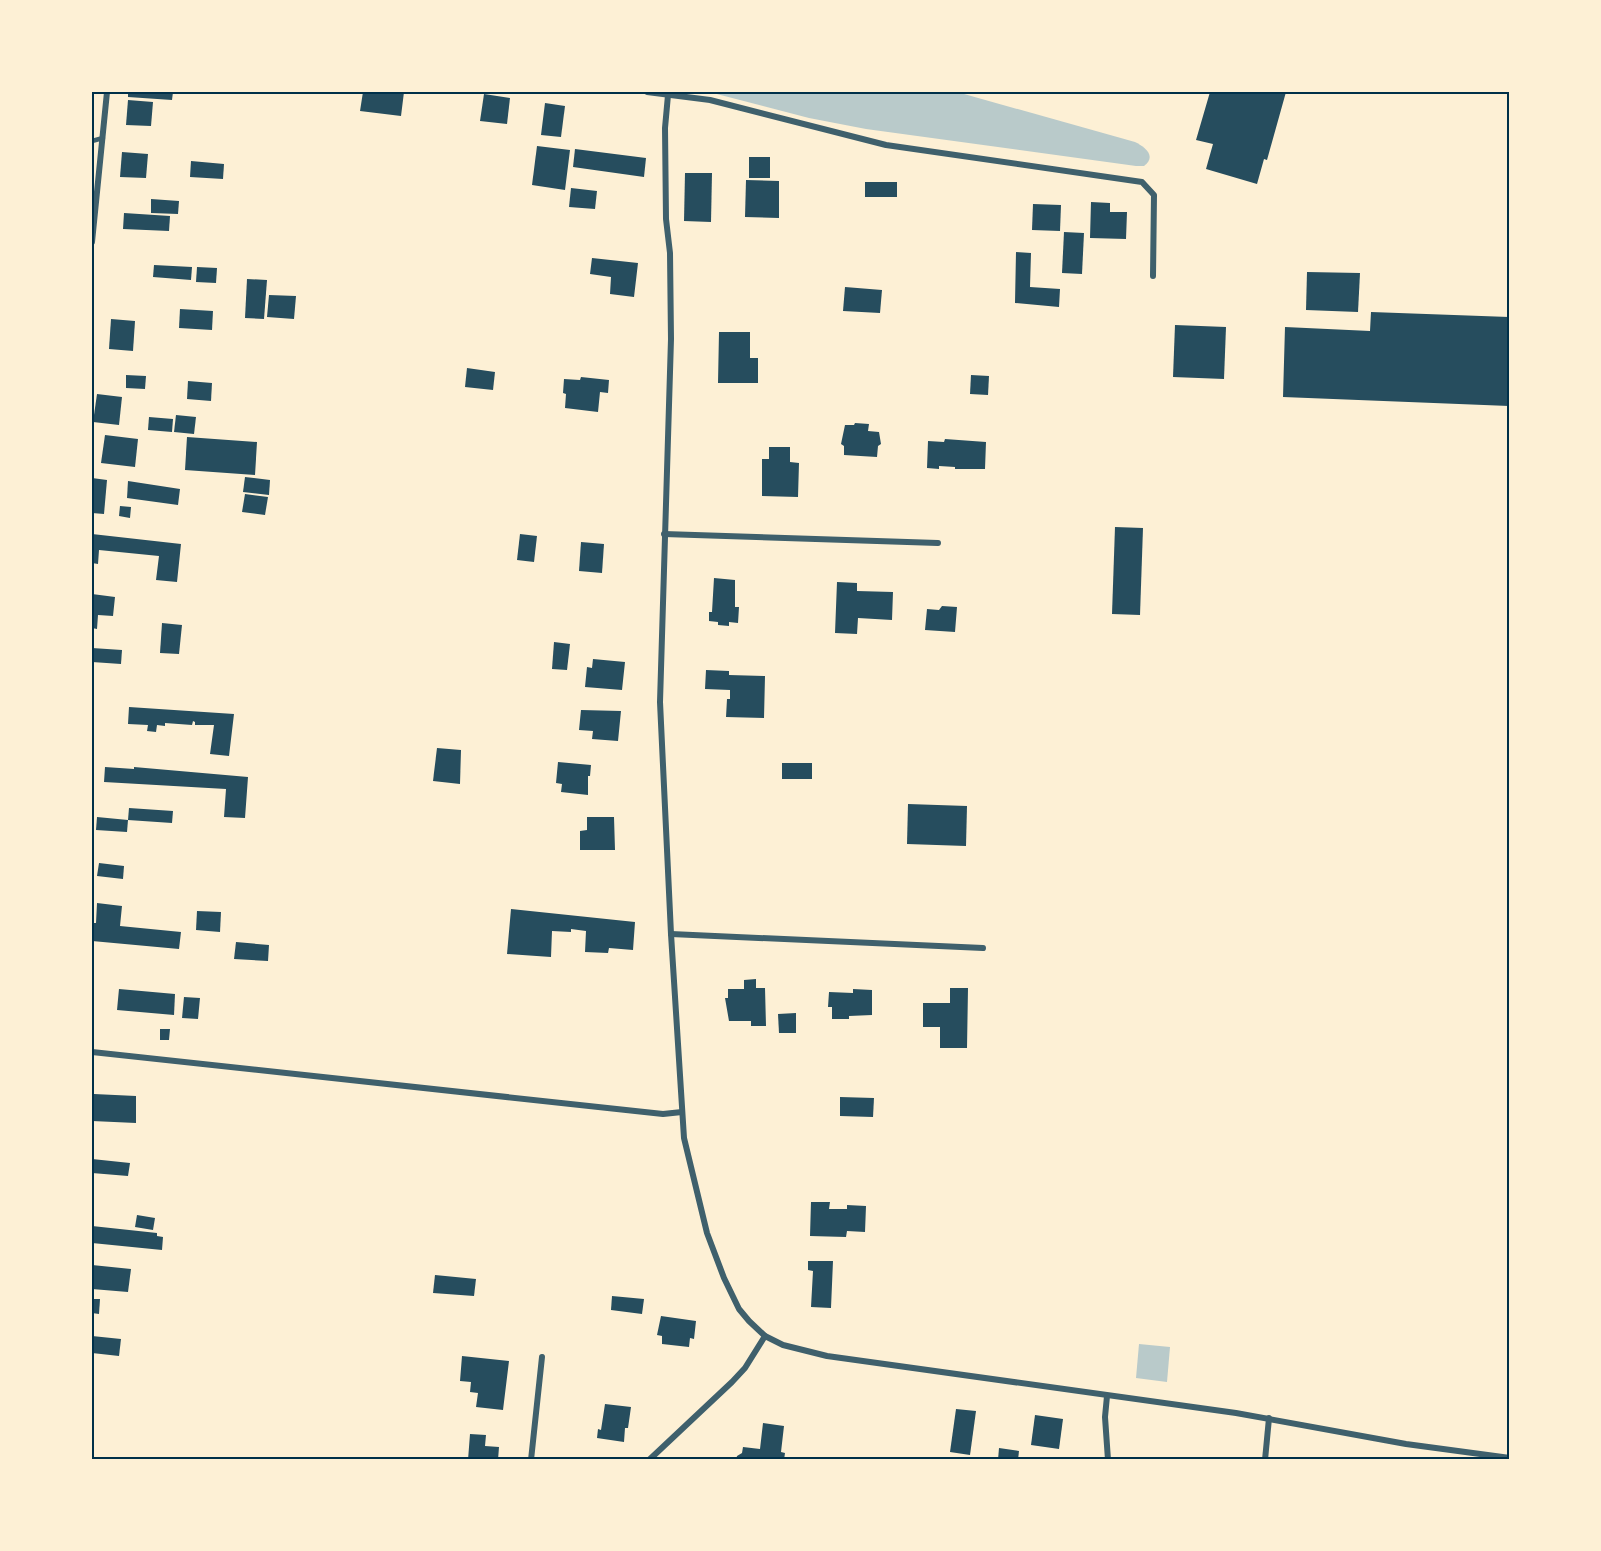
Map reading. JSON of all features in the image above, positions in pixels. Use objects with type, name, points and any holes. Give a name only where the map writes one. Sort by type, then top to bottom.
[{"type":"street","points":[[92,242],[107,92]]},
{"type":"street","points":[[647,92],[710,100],[886,145],[1142,182],[1154,195],[1153,276]]},
{"type":"street","points":[[668,95],[666,208],[670,253],[671,339],[660,702],[671,934],[682,1112],[688,1162],[716,1260],[739,1309],[748,1321],[765,1336],[783,1345],[826,1356],[1269,1418],[1406,1444],[1509,1458]]},
{"type":"street","points":[[664,534],[938,543]]},
{"type":"street","points":[[671,934],[983,948]]},
{"type":"street","points":[[92,1052],[651,1112],[682,1112]]},
{"type":"street","points":[[649,1460],[732,1382],[745,1368],[765,1336]]},
{"type":"street","points":[[531,1460],[542,1357]]},
{"type":"street","points":[[1107,1396],[1105,1417],[1108,1460]]},
{"type":"street","points":[[1265,1460],[1269,1418]]},
{"type":"lane","points":[[92,139],[103,138]]},
{"type":"shaded area","points":[[709,92],[957,92],[1135,142],[1146,149],[1150,155],[1144,166],[1136,166],[866,129],[809,118]]},
{"type":"shaded area","points":[[1139,1344],[1170,1347],[1167,1382],[1136,1378]]},
{"type":"building","points":[[128,92],[173,92],[172,100],[128,97]]},
{"type":"building","points":[[363,92],[404,92],[401,116],[360,111]]},
{"type":"building","points":[[1210,92],[1286,92],[1267,160],[1264,159],[1257,184],[1206,169],[1213,144],[1196,140]]},
{"type":"building","points":[[484,94],[510,98],[507,124],[480,121]]},
{"type":"building","points":[[128,100],[153,102],[151,126],[126,125]]},
{"type":"building","points":[[545,103],[565,106],[561,137],[541,135]]},
{"type":"building","points":[[537,146],[570,150],[565,190],[532,185]]},
{"type":"building","points":[[575,149],[646,158],[644,177],[573,167]]},
{"type":"building","points":[[122,152],[148,154],[146,178],[120,177]]},
{"type":"building","points":[[749,157],[770,157],[770,178],[749,178]]},
{"type":"building","points":[[191,161],[224,164],[223,179],[190,177]]},
{"type":"building","points":[[685,173],[712,173],[711,222],[684,221]]},
{"type":"building","points":[[746,180],[779,181],[779,218],[745,217]]},
{"type":"building","points":[[865,182],[897,182],[897,197],[865,197]]},
{"type":"building","points":[[571,188],[597,191],[595,209],[569,207]]},
{"type":"building","points":[[151,199],[179,201],[178,214],[151,213]]},
{"type":"building","points":[[1091,202],[1110,203],[1110,212],[1127,212],[1126,239],[1090,238]]},
{"type":"building","points":[[1033,204],[1061,205],[1060,231],[1032,230]]},
{"type":"building","points":[[124,213],[170,216],[169,231],[123,229]]},
{"type":"building","points":[[1064,232],[1084,233],[1082,274],[1062,273]]},
{"type":"building","points":[[1016,252],[1031,253],[1030,287],[1060,289],[1059,307],[1015,303]]},
{"type":"building","points":[[592,258],[638,263],[634,297],[610,294],[611,277],[590,274]]},
{"type":"building","points":[[154,265],[192,267],[191,280],[153,277]]},
{"type":"building","points":[[197,267],[217,268],[216,283],[196,282]]},
{"type":"building","points":[[1307,272],[1360,273],[1358,312],[1306,310]]},
{"type":"building","points":[[247,279],[267,280],[264,319],[245,318]]},
{"type":"building","points":[[845,287],[882,290],[880,313],[843,311]]},
{"type":"building","points":[[269,295],[296,296],[294,319],[267,317]]},
{"type":"building","points":[[180,309],[213,311],[212,330],[179,328]]},
{"type":"building","points":[[1371,312],[1509,317],[1509,406],[1283,397],[1285,327],[1370,331]]},
{"type":"building","points":[[111,319],[135,321],[133,351],[109,349]]},
{"type":"building","points":[[1175,325],[1226,327],[1224,379],[1173,377]]},
{"type":"building","points":[[719,332],[750,332],[750,358],[758,358],[758,383],[718,383]]},
{"type":"building","points":[[467,368],[495,372],[493,390],[465,387]]},
{"type":"building","points":[[126,375],[146,376],[145,389],[126,388]]},
{"type":"building","points":[[971,375],[989,376],[988,395],[970,394]]},
{"type":"building","points":[[581,377],[609,380],[608,393],[600,392],[598,412],[565,408],[564,379],[580,380]]},
{"type":"building","points":[[188,381],[212,383],[211,401],[187,399]]},
{"type":"building","points":[[97,394],[122,397],[119,425],[93,422]]},
{"type":"building","points":[[176,415],[196,417],[194,434],[174,432]]},
{"type":"building","points":[[149,417],[173,419],[172,432],[148,430]]},
{"type":"building","points":[[869,424],[868,431],[879,432],[881,444],[878,446],[877,457],[844,455],[844,446],[841,444],[845,425]]},
{"type":"building","points":[[105,435],[138,439],[135,467],[101,463]]},
{"type":"building","points":[[187,437],[257,442],[255,475],[185,470]]},
{"type":"building","points":[[945,439],[986,442],[985,469],[955,469],[955,467],[939,466],[939,469],[927,468],[928,441],[944,442]]},
{"type":"building","points":[[769,447],[790,447],[790,462],[799,463],[798,497],[762,496],[762,459],[769,459]]},
{"type":"building","points":[[245,477],[270,480],[269,495],[243,492]]},
{"type":"building","points":[[92,478],[107,480],[104,514],[92,513]]},
{"type":"building","points":[[128,481],[180,489],[178,505],[127,498]]},
{"type":"building","points":[[245,494],[268,497],[265,515],[242,512]]},
{"type":"building","points":[[120,506],[131,507],[130,518],[119,516]]},
{"type":"building","points":[[1115,527],[1143,528],[1140,615],[1112,614]]},
{"type":"building","points":[[92,534],[181,544],[177,582],[156,580],[159,556],[99,550],[98,564],[92,563]]},
{"type":"building","points":[[520,534],[537,536],[534,562],[517,560]]},
{"type":"building","points":[[581,542],[604,544],[602,573],[579,571]]},
{"type":"building","points":[[714,578],[735,580],[735,607],[739,607],[738,623],[729,622],[729,626],[709,621],[709,612],[712,612]]},
{"type":"building","points":[[837,582],[857,583],[857,591],[893,592],[892,620],[858,618],[857,634],[835,633]]},
{"type":"building","points":[[92,594],[115,597],[113,616],[98,615],[97,629],[92,628]]},
{"type":"building","points":[[942,606],[957,607],[955,632],[925,630],[927,609],[939,610]]},
{"type":"building","points":[[162,623],[182,625],[179,654],[160,653]]},
{"type":"building","points":[[554,642],[570,644],[567,670],[552,669]]},
{"type":"building","points":[[92,648],[122,650],[121,664],[92,662]]},
{"type":"building","points":[[593,659],[625,662],[622,690],[585,687],[587,667],[592,668]]},
{"type":"building","points":[[706,670],[729,671],[729,675],[765,676],[764,718],[726,717],[730,690],[705,689]]},
{"type":"building","points":[[129,707],[234,714],[229,756],[210,754],[214,725],[195,725],[193,721],[192,725],[165,723],[165,726],[157,725],[156,732],[147,731],[148,725],[128,724]]},
{"type":"building","points":[[581,710],[621,711],[618,741],[592,739],[593,731],[579,730]]},
{"type":"building","points":[[437,748],[461,750],[460,784],[433,781]]},
{"type":"building","points":[[558,762],[591,765],[590,776],[588,776],[588,795],[561,792],[562,784],[556,783]]},
{"type":"building","points":[[782,763],[812,763],[812,779],[782,779]]},
{"type":"building","points":[[105,767],[134,769],[134,767],[248,777],[245,818],[224,817],[226,789],[104,782]]},
{"type":"building","points":[[908,804],[967,806],[966,846],[907,844]]},
{"type":"building","points":[[129,808],[173,811],[172,823],[128,820]]},
{"type":"building","points":[[97,817],[128,820],[127,832],[96,830]]},
{"type":"building","points":[[587,817],[614,817],[615,850],[580,850],[580,831],[587,830]]},
{"type":"building","points":[[99,863],[124,866],[123,879],[97,876]]},
{"type":"building","points":[[97,903],[122,906],[120,926],[181,932],[179,949],[92,941],[92,923],[96,923]]},
{"type":"building","points":[[511,909],[635,922],[633,950],[609,948],[608,953],[585,952],[586,931],[571,929],[571,932],[552,931],[551,957],[507,954]]},
{"type":"building","points":[[197,911],[221,912],[220,932],[196,930]]},
{"type":"building","points":[[236,942],[269,945],[268,961],[234,959]]},
{"type":"building","points":[[756,979],[756,988],[765,988],[766,1026],[751,1026],[751,1021],[729,1021],[725,998],[728,998],[728,989],[744,989],[744,980]]},
{"type":"building","points":[[950,988],[968,988],[967,1048],[940,1048],[940,1027],[923,1027],[923,1003],[950,1003]]},
{"type":"building","points":[[119,989],[175,994],[174,1015],[117,1010]]},
{"type":"building","points":[[853,989],[872,990],[872,1015],[832,1019],[832,1007],[828,1007],[829,992],[853,993]]},
{"type":"building","points":[[184,997],[200,998],[198,1019],[182,1018]]},
{"type":"building","points":[[796,1013],[796,1033],[779,1033],[778,1014]]},
{"type":"building","points":[[160,1029],[170,1029],[169,1040],[160,1040]]},
{"type":"building","points":[[92,1092],[94,1094],[136,1096],[136,1123],[92,1121]]},
{"type":"building","points":[[840,1097],[874,1098],[873,1117],[840,1116]]},
{"type":"building","points":[[92,1159],[130,1163],[128,1176],[92,1173]]},
{"type":"building","points":[[811,1202],[830,1202],[829,1209],[847,1209],[847,1205],[866,1206],[865,1232],[847,1231],[846,1237],[810,1236]]},
{"type":"building","points":[[137,1215],[155,1218],[153,1230],[135,1227]]},
{"type":"building","points":[[92,1226],[157,1233],[157,1236],[163,1237],[162,1250],[92,1243]]},
{"type":"building","points":[[808,1261],[833,1261],[831,1308],[811,1307],[813,1271],[808,1270]]},
{"type":"building","points":[[92,1265],[131,1269],[128,1292],[92,1289]]},
{"type":"building","points":[[435,1275],[476,1279],[474,1296],[433,1293]]},
{"type":"building","points":[[612,1296],[644,1299],[642,1314],[611,1310]]},
{"type":"building","points":[[92,1299],[100,1299],[99,1314],[92,1313]]},
{"type":"building","points":[[661,1316],[696,1321],[694,1339],[690,1338],[689,1347],[662,1344],[662,1336],[657,1335]]},
{"type":"building","points":[[92,1336],[121,1339],[119,1356],[92,1353]]},
{"type":"building","points":[[462,1356],[509,1361],[503,1410],[476,1407],[478,1393],[470,1392],[471,1382],[460,1381]]},
{"type":"building","points":[[605,1404],[631,1407],[624,1442],[597,1438],[598,1429],[601,1430]]},
{"type":"building","points":[[956,1409],[976,1411],[970,1455],[950,1452]]},
{"type":"building","points":[[1035,1415],[1063,1419],[1059,1449],[1031,1445]]},
{"type":"building","points":[[763,1423],[784,1426],[781,1452],[785,1453],[784,1460],[736,1460],[737,1456],[742,1453],[743,1447],[760,1449]]},
{"type":"building","points":[[470,1434],[486,1435],[485,1446],[499,1447],[498,1460],[468,1460]]},
{"type":"building","points":[[999,1448],[1019,1451],[1018,1460],[998,1460]]}]
